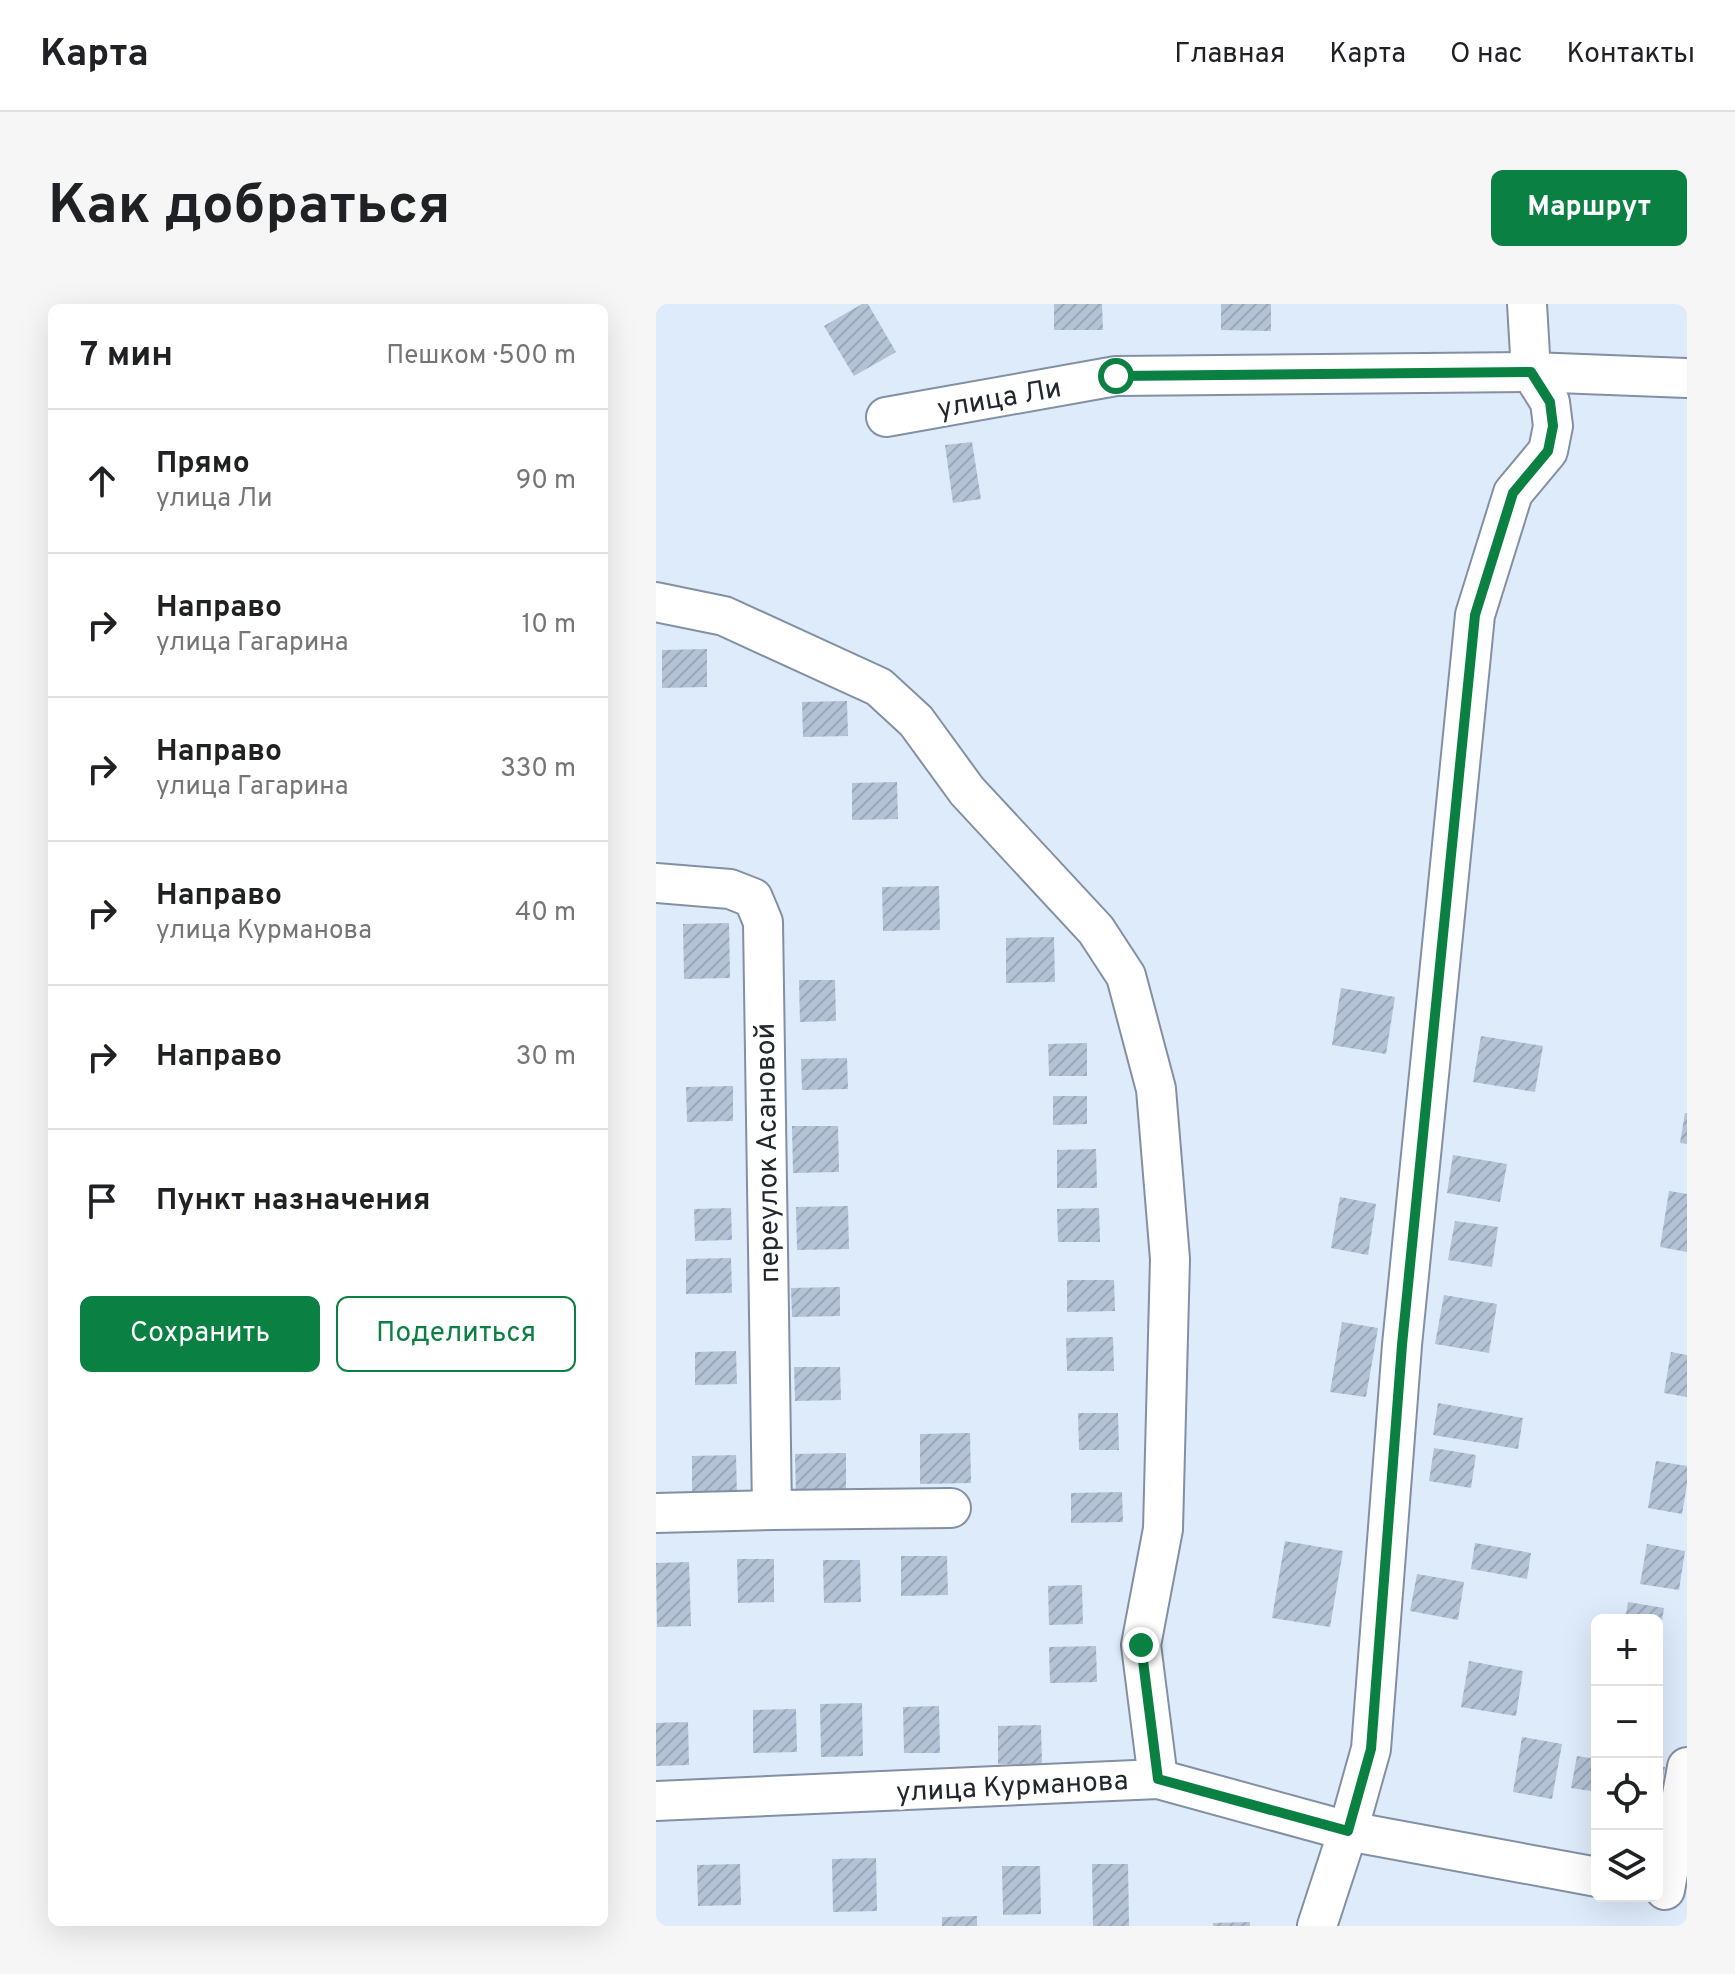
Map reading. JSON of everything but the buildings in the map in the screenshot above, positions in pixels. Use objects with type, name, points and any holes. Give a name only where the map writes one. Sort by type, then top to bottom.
[{"type":"street","points":[[1317,1926],[1371,1749],[1402,1345],[1475,615],[1513,493],[1548,451],[1553,426],[1550,402],[1531,372],[1527,304]]},
{"type":"street","name":"улица Ли","points":[[886,417],[1116,376],[1531,372],[1687,378]]},
{"type":"street","points":[[656,602],[724,616],[879,687],[916,721],[967,791],[1096,930],[1126,976],[1156,1089],[1170,1259],[1163,1529],[1141,1645],[1158,1779]]},
{"type":"street","name":"переулок Асановой","points":[[656,883],[730,889],[753,898],[763,922],[772,1510]]},
{"type":"street","points":[[656,1513],[951,1508]]},
{"type":"street","points":[[1670,1891],[1687,1767]]},
{"type":"street","name":"улица Курманова","points":[[656,1801],[1158,1779],[1348,1831],[1591,1876]]},
{"type":"route","points":[[1116,376],[1531,372],[1550,402],[1553,426],[1548,451],[1513,493],[1475,615],[1402,1345],[1371,1749],[1348,1831],[1158,1779],[1141,1645]]}]
